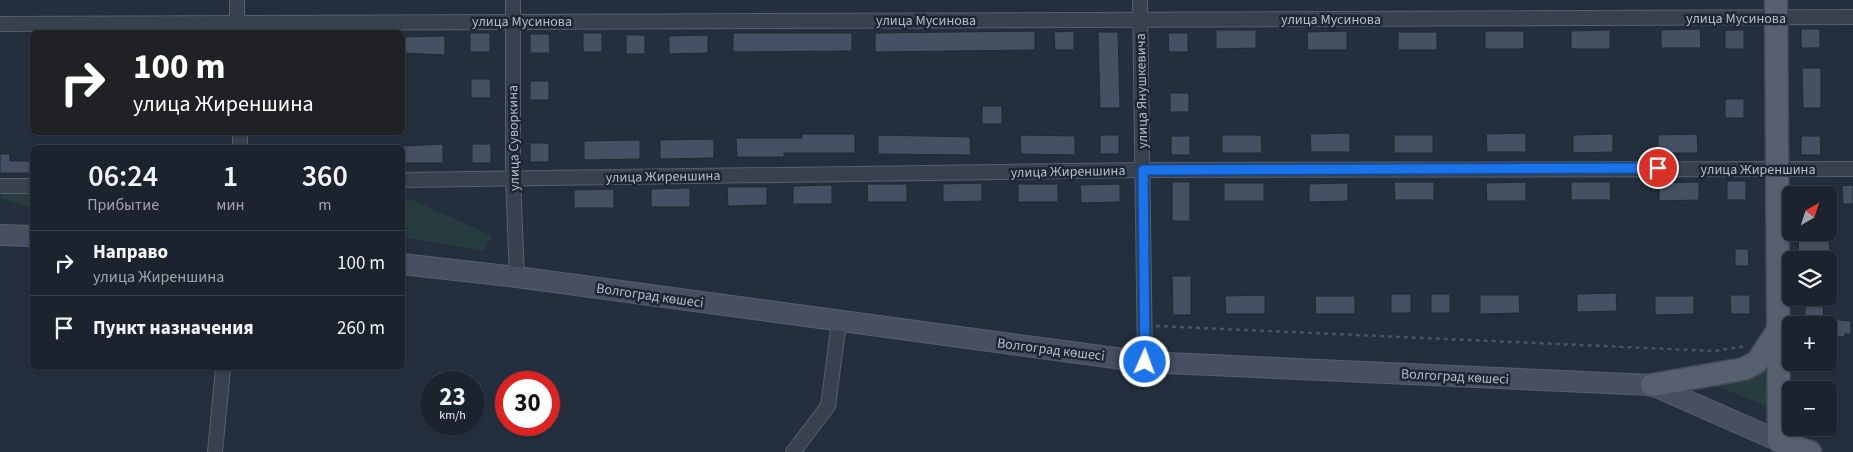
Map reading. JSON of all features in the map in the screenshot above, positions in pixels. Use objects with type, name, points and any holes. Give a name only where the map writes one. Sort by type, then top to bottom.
[{"type":"main road","points":[[1776,9],[1777,168],[1774,335],[1779,441]]},
{"type":"main road","points":[[0,235],[30,236]]},
{"type":"main road","name":"Волгоград көшесі","points":[[405,264],[516,277],[1145,362],[1652,385],[1779,441],[1810,452]]},
{"type":"main road","points":[[1652,385],[1744,369],[1758,362],[1774,335]]},
{"type":"street","points":[[237,0],[237,28]]},
{"type":"street","name":"улица Суворкина","points":[[513,0],[513,177],[516,277]]},
{"type":"street","name":"улица Янушкевича","points":[[1140,0],[1146,325],[1145,362]]},
{"type":"street","name":"улица Мусинова","points":[[0,24],[237,28],[513,21],[1140,19],[1776,9],[1853,17]]},
{"type":"street","name":"улица Жиреншина","points":[[405,180],[1143,170],[1853,169]]},
{"type":"street","points":[[0,186],[30,186]]},
{"type":"street","points":[[793,452],[828,406],[839,322]]},
{"type":"street","points":[[216,452],[223,370]]},
{"type":"path","points":[[1146,325],[1714,351],[1774,335]]},
{"type":"green space","points":[[5,189],[30,189],[30,207],[0,198]]},
{"type":"green space","points":[[405,197],[492,236],[484,251],[405,237]]},
{"type":"green space","points":[[1772,364],[1769,407],[1704,381],[1755,375]]},
{"type":"building","points":[[1700,29],[1701,48],[1661,48],[1661,30]]},
{"type":"building","points":[[1801,29],[1820,29],[1820,48],[1801,48]]},
{"type":"building","points":[[1216,30],[1256,30],[1256,48],[1216,49]]},
{"type":"building","points":[[1610,30],[1610,49],[1571,49],[1571,31]]},
{"type":"building","points":[[1725,30],[1744,30],[1744,49],[1725,49]]},
{"type":"building","points":[[1035,31],[1035,50],[875,52],[875,33]]},
{"type":"building","points":[[1074,31],[1074,50],[1055,50],[1054,32]]},
{"type":"building","points":[[1347,31],[1347,50],[1308,50],[1307,32]]},
{"type":"building","points":[[1485,31],[1524,31],[1524,49],[1485,49]]},
{"type":"building","points":[[1098,32],[1118,32],[1120,108],[1100,108]]},
{"type":"building","points":[[1398,32],[1437,32],[1437,50],[1398,50]]},
{"type":"building","points":[[470,33],[490,33],[490,52],[470,52]]},
{"type":"building","points":[[583,33],[602,33],[602,52],[583,52]]},
{"type":"building","points":[[733,33],[852,33],[852,51],[733,52]]},
{"type":"building","points":[[1168,33],[1188,33],[1188,52],[1169,52]]},
{"type":"building","points":[[530,34],[549,34],[550,53],[530,53]]},
{"type":"building","points":[[626,35],[645,35],[645,54],[626,54]]},
{"type":"building","points":[[708,35],[708,53],[669,54],[669,36]]},
{"type":"building","points":[[445,36],[445,55],[405,53],[405,37]]},
{"type":"building","points":[[1802,68],[1821,68],[1821,108],[1803,108]]},
{"type":"building","points":[[471,79],[490,79],[491,98],[471,98]]},
{"type":"building","points":[[530,81],[549,81],[549,100],[530,100]]},
{"type":"building","points":[[1170,93],[1189,93],[1189,112],[1170,112]]},
{"type":"building","points":[[1725,99],[1744,99],[1744,118],[1725,118]]},
{"type":"building","points":[[982,106],[1002,106],[1002,124],[982,124]]},
{"type":"building","points":[[1350,133],[1350,152],[1311,152],[1310,134]]},
{"type":"building","points":[[1526,133],[1526,152],[1487,152],[1486,134]]},
{"type":"building","points":[[802,134],[855,134],[855,153],[784,153],[784,157],[737,157],[736,138],[802,138]]},
{"type":"building","points":[[1613,134],[1613,152],[1573,153],[1573,135]]},
{"type":"building","points":[[1697,134],[1698,153],[1658,153],[1658,135]]},
{"type":"building","points":[[878,135],[970,137],[971,155],[878,154]]},
{"type":"building","points":[[1020,135],[1075,136],[1075,155],[1021,154]]},
{"type":"building","points":[[1100,135],[1119,135],[1119,154],[1100,154]]},
{"type":"building","points":[[1222,135],[1261,135],[1262,153],[1222,153]]},
{"type":"building","points":[[1394,135],[1433,135],[1433,153],[1394,153]]},
{"type":"building","points":[[1171,136],[1190,136],[1190,155],[1171,155]]},
{"type":"building","points":[[1801,136],[1820,136],[1821,155],[1801,155]]},
{"type":"building","points":[[714,139],[714,158],[660,159],[660,140]]},
{"type":"building","points":[[640,140],[640,159],[584,160],[584,141]]},
{"type":"building","points":[[530,143],[549,143],[549,162],[530,162]]},
{"type":"building","points":[[443,144],[443,163],[405,163],[405,146]]},
{"type":"building","points":[[472,144],[491,144],[491,163],[472,163]]},
{"type":"building","points":[[0,154],[10,154],[10,161],[30,161],[30,173],[0,173]]},
{"type":"building","points":[[1727,181],[1746,181],[1746,200],[1727,200]]},
{"type":"building","points":[[1172,182],[1190,182],[1190,221],[1172,221]]},
{"type":"building","points":[[1394,182],[1434,182],[1434,200],[1395,200]]},
{"type":"building","points":[[1526,182],[1526,201],[1487,201],[1486,183]]},
{"type":"building","points":[[1571,182],[1610,182],[1611,200],[1571,200]]},
{"type":"building","points":[[1699,182],[1699,200],[1659,201],[1659,183]]},
{"type":"building","points":[[982,183],[982,201],[943,202],[943,184]]},
{"type":"building","points":[[1224,183],[1264,183],[1264,201],[1224,201]]},
{"type":"building","points":[[1348,183],[1348,201],[1309,202],[1309,184]]},
{"type":"building","points":[[867,184],[907,184],[907,202],[868,202]]},
{"type":"building","points":[[1018,184],[1058,184],[1058,202],[1018,202]]},
{"type":"building","points":[[1120,184],[1120,202],[1081,203],[1080,185]]},
{"type":"building","points":[[832,185],[832,204],[793,204],[793,186]]},
{"type":"building","points":[[1804,185],[1823,185],[1823,186]]},
{"type":"building","points":[[1853,185],[1853,204],[1843,204],[1842,186]]},
{"type":"building","points":[[727,187],[767,187],[767,205],[728,206]]},
{"type":"building","points":[[690,188],[690,207],[651,207],[651,189]]},
{"type":"building","points":[[614,189],[614,208],[574,208],[574,190]]},
{"type":"building","points":[[1798,241],[1829,241],[1830,251],[1799,251]]},
{"type":"building","points":[[1735,249],[1748,249],[1749,266],[1735,266]]},
{"type":"building","points":[[1172,276],[1191,276],[1191,315],[1173,315]]},
{"type":"building","points":[[1616,293],[1617,311],[1577,312],[1577,294]]},
{"type":"building","points":[[1391,294],[1411,294],[1411,313],[1391,313]]},
{"type":"building","points":[[1431,294],[1450,294],[1450,313],[1431,313]]},
{"type":"building","points":[[1265,295],[1265,314],[1226,314],[1225,296]]},
{"type":"building","points":[[1480,295],[1519,295],[1520,313],[1480,314]]},
{"type":"building","points":[[1730,295],[1750,295],[1750,314],[1731,314]]},
{"type":"building","points":[[1315,296],[1355,296],[1355,314],[1316,314]]},
{"type":"building","points":[[1655,296],[1694,296],[1694,314],[1655,315]]},
{"type":"building","points":[[1805,306],[1823,306],[1824,316],[1805,316]]},
{"type":"building","points":[[1837,320],[1851,321],[1851,334],[1845,334],[1845,337],[1837,336]]},
{"type":"route","points":[[1145,362],[1143,170],[1658,168]]}]
